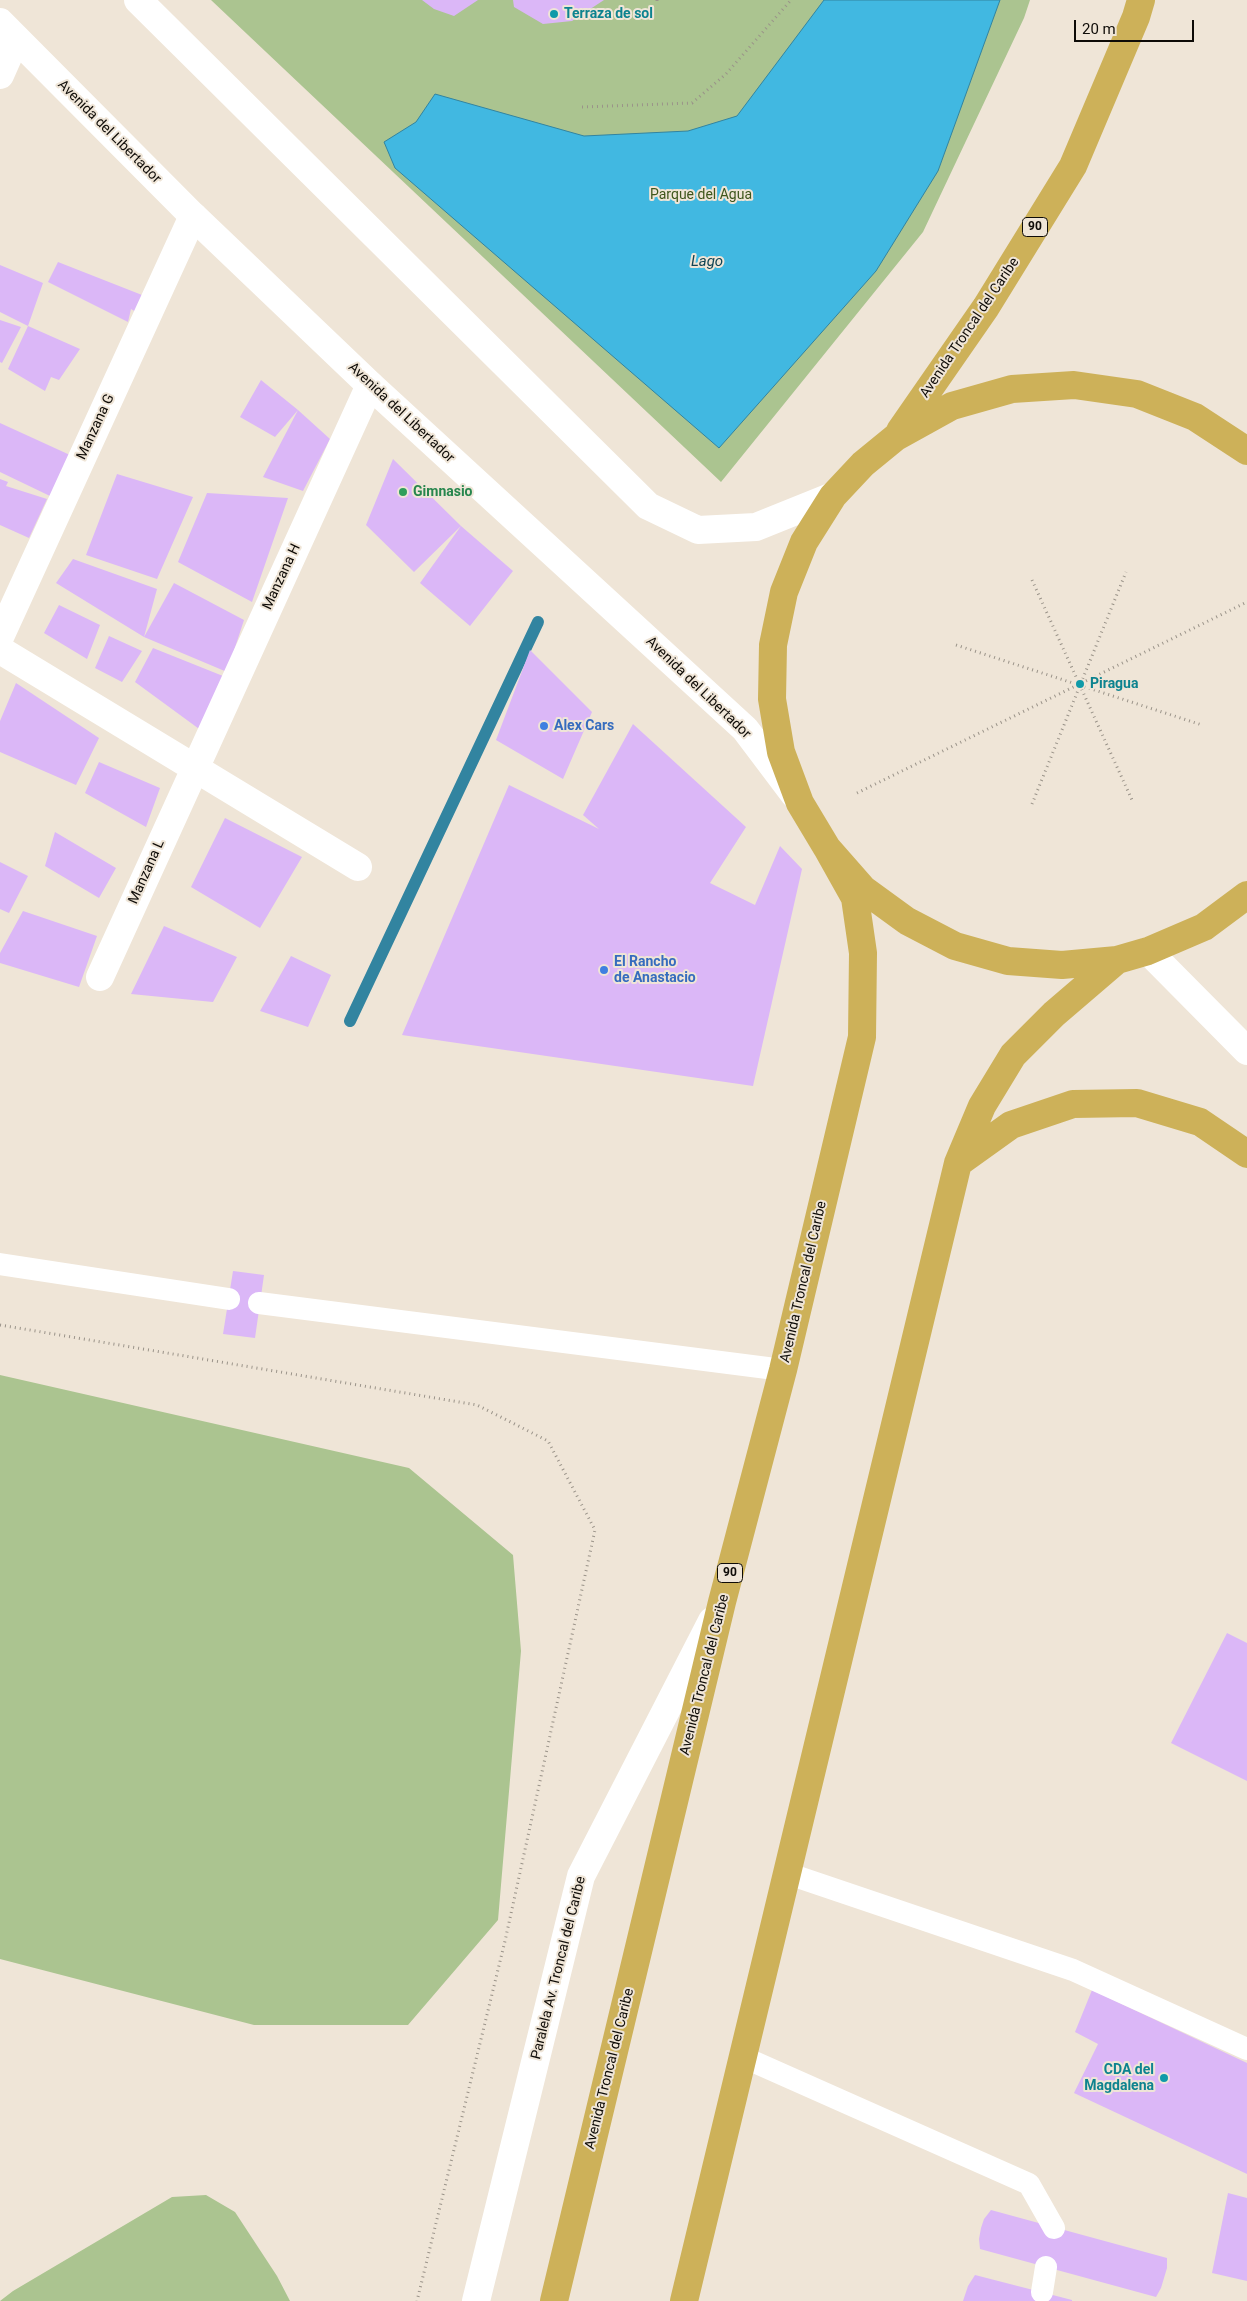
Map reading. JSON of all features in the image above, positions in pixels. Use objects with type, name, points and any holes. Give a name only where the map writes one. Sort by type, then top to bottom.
[{"type":"highway","name":"Avenida Troncal del Caribe","points":[[896,437],[986,307],[1073,166],[1136,17],[1141,0]]},
{"type":"highway","points":[[1247,451],[1195,417],[1137,394],[1074,385],[1012,389],[952,406],[896,437],[863,464],[833,496],[804,542],[784,592],[773,645],[772,699],[781,752],[800,802],[827,848],[863,889],[907,922],[955,946],[1008,961],[1062,966],[1117,960],[1148,951],[1204,927],[1247,895]]},
{"type":"highway","name":"Avenida Troncal del Caribe","points":[[554,2301],[722,1602],[783,1370],[862,1037],[864,953],[855,898],[827,848]]},
{"type":"highway","points":[[684,2301],[958,1163],[982,1106],[1014,1055],[1054,1014],[1117,960]]},
{"type":"highway","points":[[958,1163],[1011,1125],[1073,1104],[1137,1103],[1200,1122],[1247,1154]]},
{"type":"street","points":[[138,0],[648,506],[698,530],[756,527],[833,496]]},
{"type":"street","points":[[0,75],[8,31]]},
{"type":"street","name":"Avenida del Libertador","points":[[8,31],[193,216],[370,385],[744,729],[800,802]]},
{"type":"street","name":"Manzana G","points":[[0,637],[193,216]]},
{"type":"street","name":"Manzana H","points":[[194,768],[370,385]]},
{"type":"street","points":[[0,650],[358,867]]},
{"type":"street","name":"Manzana L","points":[[100,977],[194,768]]},
{"type":"street","points":[[1148,951],[1247,1051]]},
{"type":"street","name":"Paralela Av. Troncal del Caribe","points":[[476,2301],[581,1876],[722,1602]]},
{"type":"lane","points":[[0,1264],[229,1298]]},
{"type":"lane","points":[[259,1303],[783,1370]]},
{"type":"lane","points":[[786,1873],[1073,1970],[1247,2049]]},
{"type":"lane","points":[[743,2057],[1029,2184],[1054,2228]]},
{"type":"lane","points":[[1042,2292],[1046,2267]]},
{"type":"path","points":[[582,107],[692,103],[726,74],[791,0]]},
{"type":"path","points":[[1032,804],[1126,572]]},
{"type":"path","points":[[1032,580],[1132,800]]},
{"type":"path","points":[[857,792],[1247,602]]},
{"type":"path","points":[[956,645],[1202,725]]},
{"type":"path","points":[[0,1325],[477,1405],[548,1441],[595,1530],[504,1940],[417,2301]]},
{"type":"green space","name":"Lago","points":[[211,0],[1030,0],[1024,18],[923,232],[721,482]]},
{"type":"green space","points":[[0,1375],[409,1468],[513,1555],[521,1651],[498,1920],[408,2025],[254,2025],[0,1959]]},
{"type":"green space","points":[[206,2195],[235,2212],[277,2276],[290,2301],[0,2301],[13,2291],[172,2197]]},
{"type":"water","name":"Lago","points":[[824,0],[1000,0],[938,171],[876,271],[719,448],[395,168],[384,142],[416,122],[435,94],[584,136],[688,131],[737,116]]},
{"type":"building","points":[[422,0],[478,0],[454,16],[434,9]]},
{"type":"building","name":"Terraza de sol","points":[[513,0],[604,0],[572,21],[543,24],[514,7]]},
{"type":"building","points":[[58,262],[142,295],[136,312],[131,309],[128,322],[48,282]]},
{"type":"building","points":[[0,265],[43,283],[28,326],[0,312]]},
{"type":"building","points":[[0,320],[21,327],[2,363],[0,362]]},
{"type":"building","points":[[28,326],[80,349],[59,380],[51,377],[45,391],[8,369]]},
{"type":"building","points":[[261,380],[298,410],[275,437],[240,417]]},
{"type":"building","points":[[298,410],[330,439],[303,491],[263,477]]},
{"type":"building","points":[[0,423],[70,455],[50,496],[0,472]]},
{"type":"building","name":"Gimnasio","points":[[393,459],[461,526],[414,572],[366,525]]},
{"type":"building","points":[[117,474],[193,497],[157,579],[86,555]]},
{"type":"building","points":[[0,479],[8,482],[6,486],[47,499],[29,538],[0,525]]},
{"type":"building","points":[[207,493],[288,498],[252,602],[178,562]]},
{"type":"building","points":[[461,526],[513,571],[470,626],[420,583]]},
{"type":"building","points":[[73,559],[157,589],[144,637],[56,583]]},
{"type":"building","points":[[174,583],[244,620],[227,672],[144,637]]},
{"type":"building","points":[[59,605],[100,625],[87,659],[44,633]]},
{"type":"building","points":[[109,636],[142,651],[122,682],[95,668]]},
{"type":"building","points":[[153,648],[228,678],[206,734],[135,682]]},
{"type":"building","name":"Alex Cars","points":[[530,650],[592,712],[563,779],[496,740]]},
{"type":"building","points":[[16,683],[99,738],[76,785],[0,752],[0,721]]},
{"type":"building","name":"El Rancho de Anastacio","points":[[633,724],[746,827],[710,883],[755,905],[780,846],[802,869],[753,1086],[402,1035],[509,785],[599,829],[583,815]]},
{"type":"building","points":[[99,762],[160,788],[146,827],[85,793]]},
{"type":"building","points":[[225,818],[302,857],[260,928],[191,887]]},
{"type":"building","points":[[55,832],[116,868],[99,898],[45,866]]},
{"type":"building","points":[[0,862],[28,876],[9,913],[0,909]]},
{"type":"building","points":[[23,911],[97,936],[79,987],[0,963],[0,953]]},
{"type":"building","points":[[164,926],[237,957],[213,1002],[131,994]]},
{"type":"building","points":[[291,956],[331,975],[308,1027],[260,1011]]},
{"type":"building","points":[[233,1271],[264,1275],[255,1338],[223,1334]]},
{"type":"building","points":[[1227,1633],[1247,1643],[1247,1781],[1171,1743]]},
{"type":"building","name":"CDA del Magdalena","points":[[1092,1990],[1247,2063],[1247,2174],[1074,2093],[1098,2044],[1075,2032]]},
{"type":"building","points":[[1228,2193],[1247,2198],[1247,2281],[1212,2273]]},
{"type":"building","points":[[991,2210],[1167,2258],[1167,2268],[1161,2288],[1156,2297],[980,2249],[981,2228],[984,2219]]},
{"type":"building","points":[[975,2275],[1072,2301],[963,2301],[968,2286]]},
{"type":"waterway","points":[[350,1021],[538,622]]},
{"type":"place","name":"Terraza de sol","points":[[554,14]]},
{"type":"place","name":"Gimnasio","points":[[403,492]]},
{"type":"place","name":"Piragua","points":[[1080,684]]},
{"type":"place","name":"Alex Cars","points":[[544,726]]},
{"type":"place","name":"El Rancho de Anastacio","points":[[604,970]]},
{"type":"place","name":"CDA del Magdalena","points":[[1164,2078]]},
{"type":"park label","name":"Parque del Agua","points":[[701,195]]}]
